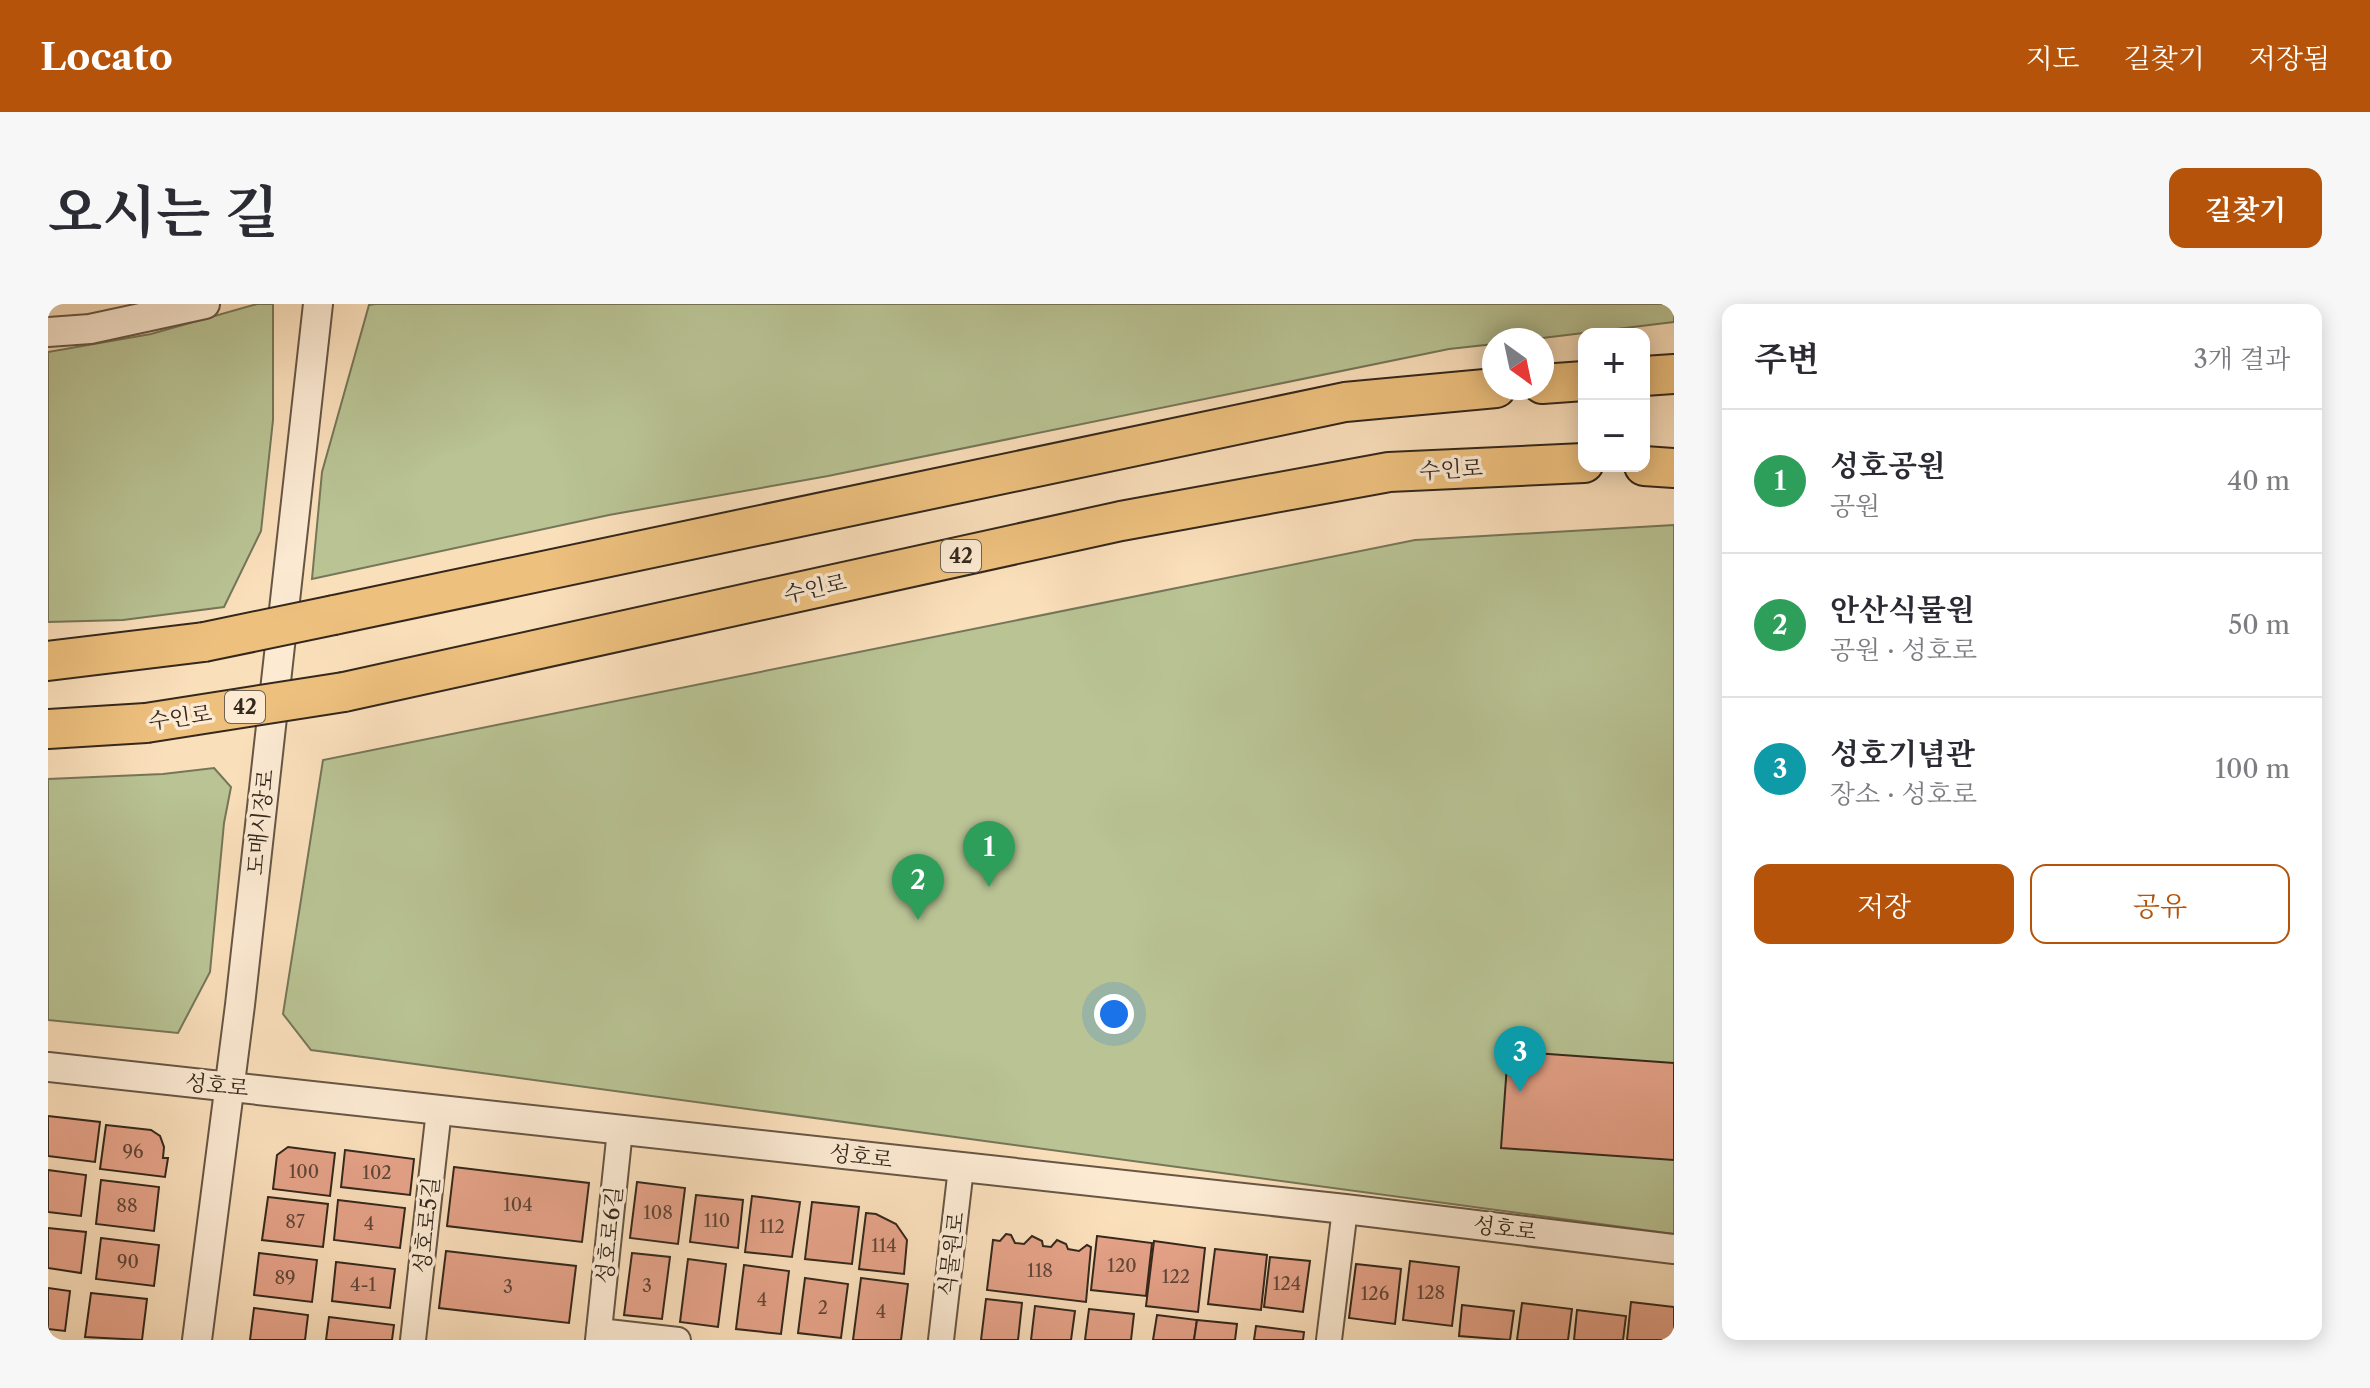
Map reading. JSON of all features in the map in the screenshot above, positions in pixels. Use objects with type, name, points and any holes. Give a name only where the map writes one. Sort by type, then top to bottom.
[{"type":"highway","points":[[1650,376],[1674,374]]},
{"type":"highway","points":[[1554,383],[1578,381]]},
{"type":"highway","points":[[1554,385],[1578,387]]},
{"type":"highway","points":[[48,661],[204,642],[1345,402],[1482,389]]},
{"type":"highway","points":[[1650,391],[1674,393]]},
{"type":"highway","name":"수인로","points":[[48,729],[146,723],[344,692],[1121,521],[1389,472],[1578,463]]},
{"type":"highway","points":[[1650,466],[1674,468]]},
{"type":"street","points":[[48,332],[90,329],[205,304]]},
{"type":"street","name":"도매시장로","points":[[197,1340],[230,1086],[318,304]]},
{"type":"street","name":"성호로","points":[[48,1067],[1345,1209],[1674,1249]]},
{"type":"street","name":"성호로5길","points":[[413,1340],[439,1110]]},
{"type":"street","name":"성호로6길","points":[[599,1335],[620,1130]]},
{"type":"street","name":"식물원로","points":[[941,1340],[961,1168]]},
{"type":"street","points":[[1329,1340],[1345,1209]]},
{"type":"street","points":[[599,1335],[678,1340]]},
{"type":"green space","points":[[257,304],[273,304],[273,420],[261,531],[224,607],[123,620],[48,622],[48,352],[151,334]]},
{"type":"green space","points":[[1674,304],[1674,322],[1625,328],[1578,328],[1578,334],[1554,337],[1554,328],[1482,328],[1482,345],[1449,349],[828,476],[609,515],[312,579],[322,472],[369,305]]},
{"type":"green space","points":[[1674,525],[1674,1234],[311,1050],[283,1014],[323,760],[1415,540]]},
{"type":"green space","points":[[214,768],[231,787],[224,823],[210,972],[178,1033],[48,1020],[48,779],[163,774]]},
{"type":"building","points":[[1508,1051],[1674,1063],[1674,1160],[1501,1148]]},
{"type":"building","points":[[48,1116],[100,1122],[95,1162],[48,1156]]},
{"type":"building","points":[[106,1125],[151,1130],[160,1136],[164,1147],[163,1158],[168,1158],[165,1177],[100,1169]]},
{"type":"building","points":[[288,1147],[335,1153],[330,1196],[273,1189],[277,1155]]},
{"type":"building","points":[[345,1150],[414,1159],[410,1195],[341,1187]]},
{"type":"building","points":[[454,1167],[589,1183],[582,1242],[447,1226]]},
{"type":"building","points":[[48,1170],[86,1175],[81,1216],[48,1212]]},
{"type":"building","points":[[101,1180],[159,1187],[154,1231],[96,1224]]},
{"type":"building","points":[[637,1182],[685,1188],[678,1244],[630,1238]]},
{"type":"building","points":[[696,1195],[743,1200],[738,1248],[690,1242]]},
{"type":"building","points":[[752,1196],[800,1202],[792,1257],[745,1252]]},
{"type":"building","points":[[268,1197],[328,1204],[323,1247],[262,1240]]},
{"type":"building","points":[[338,1200],[405,1208],[400,1248],[334,1240]]},
{"type":"building","points":[[812,1202],[859,1207],[852,1264],[805,1259]]},
{"type":"building","points":[[866,1213],[876,1214],[896,1224],[907,1240],[904,1274],[859,1269]]},
{"type":"building","points":[[48,1228],[86,1232],[81,1273],[48,1268]]},
{"type":"building","points":[[1006,1234],[1011,1235],[1015,1243],[1024,1244],[1032,1236],[1042,1241],[1043,1246],[1051,1247],[1057,1240],[1066,1244],[1068,1249],[1079,1251],[1087,1245],[1091,1247],[1086,1302],[987,1290],[993,1240],[1000,1241]]},
{"type":"building","points":[[1097,1236],[1152,1243],[1146,1296],[1091,1290]]},
{"type":"building","points":[[101,1238],[159,1245],[154,1286],[96,1279]]},
{"type":"building","points":[[1154,1241],[1205,1248],[1198,1312],[1146,1306]]},
{"type":"building","points":[[1215,1249],[1267,1255],[1261,1310],[1208,1304]]},
{"type":"building","points":[[446,1251],[576,1266],[569,1323],[439,1308]]},
{"type":"building","points":[[259,1253],[317,1260],[312,1302],[254,1295]]},
{"type":"building","points":[[632,1253],[670,1257],[662,1319],[624,1315]]},
{"type":"building","points":[[1270,1257],[1310,1261],[1303,1312],[1264,1307]]},
{"type":"building","points":[[688,1259],[726,1264],[718,1327],[680,1322]]},
{"type":"building","points":[[1410,1261],[1459,1267],[1452,1326],[1403,1320]]},
{"type":"building","points":[[336,1262],[395,1269],[390,1308],[332,1301]]},
{"type":"building","points":[[1356,1264],[1401,1269],[1395,1324],[1349,1318]]},
{"type":"building","points":[[744,1265],[789,1271],[781,1334],[736,1329]]},
{"type":"building","points":[[805,1278],[848,1284],[841,1338],[798,1333]]},
{"type":"building","points":[[861,1278],[908,1284],[901,1340],[853,1340]]},
{"type":"building","points":[[48,1288],[70,1291],[65,1331],[48,1329]]},
{"type":"building","points":[[91,1293],[147,1299],[142,1340],[85,1337]]},
{"type":"building","points":[[986,1299],[1022,1303],[1018,1340],[981,1340]]},
{"type":"building","points":[[1631,1302],[1674,1307],[1674,1340],[1627,1340]]},
{"type":"building","points":[[1522,1303],[1572,1309],[1568,1340],[1517,1340]]},
{"type":"building","points":[[1462,1305],[1514,1311],[1510,1340],[1459,1336]]},
{"type":"building","points":[[1035,1306],[1075,1311],[1071,1340],[1031,1340]]},
{"type":"building","points":[[254,1308],[308,1315],[305,1340],[250,1340]]},
{"type":"building","points":[[1089,1309],[1134,1314],[1131,1340],[1085,1340]]},
{"type":"building","points":[[1577,1310],[1626,1316],[1623,1340],[1574,1340]]},
{"type":"building","points":[[1157,1315],[1197,1320],[1194,1340],[1153,1340]]},
{"type":"building","points":[[329,1317],[394,1325],[392,1340],[326,1340]]},
{"type":"building","points":[[1197,1320],[1237,1324],[1235,1340],[1194,1340]]},
{"type":"building","points":[[1256,1326],[1304,1332],[1303,1340],[1254,1340]]},
{"type":"place","name":"성호공원","points":[[989,887]]},
{"type":"place","name":"안산식물원","points":[[918,920]]},
{"type":"place","name":"성호기념관","points":[[1520,1092]]}]
